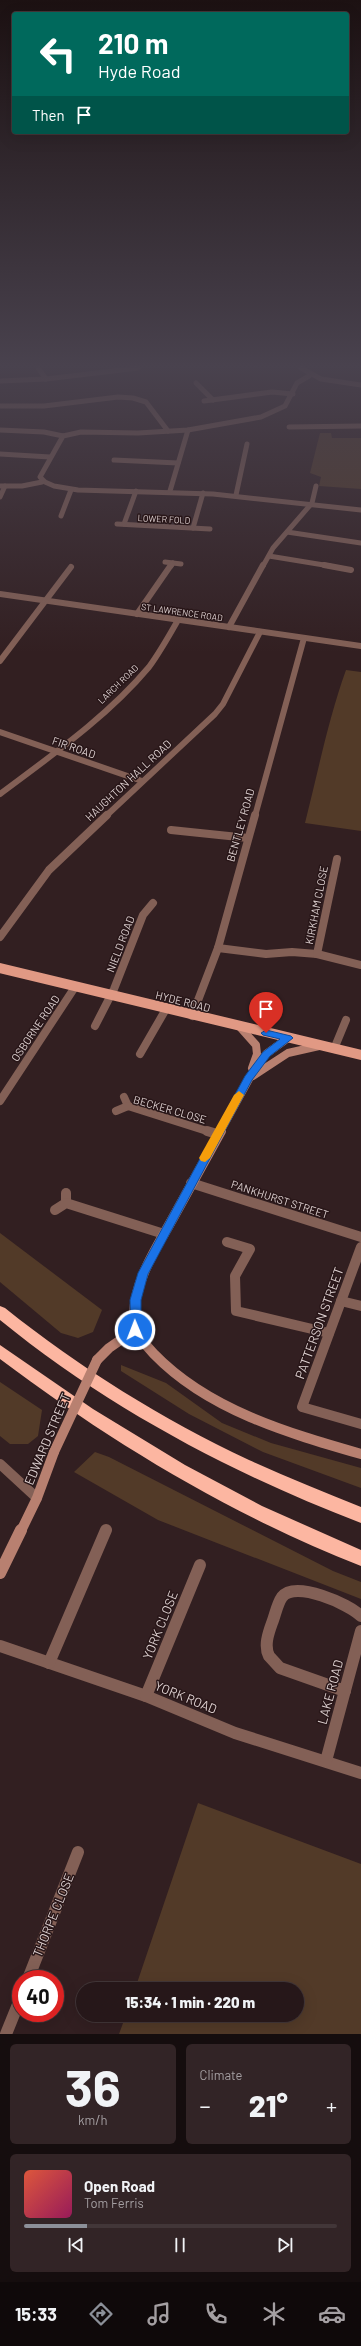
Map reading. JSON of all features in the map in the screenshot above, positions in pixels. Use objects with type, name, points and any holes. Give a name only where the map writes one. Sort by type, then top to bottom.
[{"type":"highway","points":[[0,1312],[35,1341],[125,1401],[227,1458],[361,1515]]},
{"type":"highway","points":[[0,1351],[31,1374],[145,1450],[242,1504],[361,1558]]},
{"type":"main road","name":"HYDE ROAD","points":[[0,968],[192,1016],[361,1055]]},
{"type":"street","points":[[42,482],[40,477],[47,463]]},
{"type":"street","points":[[170,491],[178,463]]},
{"type":"street","points":[[236,495],[243,463]]},
{"type":"street","points":[[0,497],[3,486],[22,486],[42,482],[56,488],[70,490],[170,491],[236,495],[361,510]]},
{"type":"street","points":[[229,627],[273,548],[312,503],[316,486]]},
{"type":"street","points":[[61,516],[70,490]]},
{"type":"street","points":[[124,524],[136,491]]},
{"type":"street","points":[[193,528],[203,493]]},
{"type":"street","name":"LOWER FOLD","points":[[117,524],[210,529]]},
{"type":"street","points":[[287,532],[361,543]]},
{"type":"street","points":[[269,556],[351,570]]},
{"type":"street","points":[[165,562],[181,564]]},
{"type":"street","points":[[137,614],[173,563]]},
{"type":"street","points":[[0,661],[71,567]]},
{"type":"street","name":"ST LAWRENCE ROAD","points":[[0,594],[361,646]]},
{"type":"street","name":"LARCH ROAD","points":[[0,794],[56,751],[110,705],[148,668],[178,620]]},
{"type":"street","name":"HAUGHTON HALL ROAD","points":[[0,937],[49,870],[223,704],[260,632]]},
{"type":"street","name":"BENTLEY ROAD","points":[[192,1016],[218,948],[304,638]]},
{"type":"street","points":[[0,647],[8,649]]},
{"type":"street","name":"FIR ROAD","points":[[0,732],[142,781]]},
{"type":"street","points":[[171,830],[248,838]]},
{"type":"street","name":"KIRKHAM CLOSE","points":[[317,954],[337,859]]},
{"type":"street","name":"NIELD ROAD","points":[[95,1026],[110,996],[143,915],[153,902]]},
{"type":"street","points":[[218,948],[266,954],[292,952],[317,954],[361,965]]},
{"type":"street","name":"OSBORNE ROAD","points":[[0,1101],[75,987]]},
{"type":"street","points":[[140,1054],[166,1009]]},
{"type":"street","points":[[334,1049],[346,1020]]},
{"type":"street","points":[[240,1027],[256,1041],[258,1050],[249,1078]]},
{"type":"street","points":[[288,1038],[266,1054],[249,1078],[217,1134],[143,1273],[136,1293],[135,1330],[156,1356],[180,1377],[225,1404],[287,1432],[361,1454]]},
{"type":"street","points":[[249,1078],[288,1053],[320,1046]]},
{"type":"street","points":[[124,1097],[128,1106]]},
{"type":"street","name":"BECKER CLOSE","points":[[116,1111],[128,1106],[217,1134]]},
{"type":"street","name":"PANKHURST STREET","points":[[191,1184],[361,1237]]},
{"type":"street","points":[[55,1210],[66,1198],[164,1234]]},
{"type":"street","points":[[227,1242],[250,1249],[235,1276],[236,1311],[329,1333]]},
{"type":"street","name":"PATTERSON STREET","points":[[361,1247],[302,1407],[361,1424]]},
{"type":"street","points":[[341,1301],[361,1306]]},
{"type":"street","name":"EDWARD STREET","points":[[0,1573],[37,1498],[54,1452],[97,1360],[109,1348],[135,1330]]},
{"type":"street","points":[[0,1464],[37,1498]]},
{"type":"street","points":[[50,1663],[106,1530]]},
{"type":"street","name":"YORK CLOSE","points":[[146,1696],[200,1565]]},
{"type":"street","points":[[345,1691],[280,1668],[272,1662],[267,1652],[266,1642],[282,1597],[287,1592],[296,1590],[306,1591],[355,1610],[361,1616]]},
{"type":"street","name":"LAKE ROAD","points":[[326,1761],[361,1631]]},
{"type":"street","name":"YORK ROAD","points":[[0,1646],[146,1696],[235,1733],[361,1773]]},
{"type":"street","name":"THORPE CLOSE","points":[[32,1970],[78,1852]]},
{"type":"street","points":[[6,2034],[12,2019]]},
{"type":"shaded area","points":[[313,463],[361,463],[361,489],[319,486],[321,477],[310,473]]},
{"type":"shaded area","points":[[346,670],[361,672],[361,831],[305,823],[329,727]]},
{"type":"shaded area","points":[[0,1233],[102,1310],[93,1332],[78,1338],[61,1333],[0,1282]]},
{"type":"shaded area","points":[[121,1365],[166,1383],[222,1423],[271,1443],[361,1468],[361,1488],[263,1452],[189,1414],[121,1371]]},
{"type":"shaded area","points":[[0,1382],[42,1410],[38,1436],[28,1444],[10,1444],[0,1436]]},
{"type":"shaded area","points":[[95,1452],[109,1457],[333,1571],[361,1582],[361,1599],[158,1520],[74,1472]]},
{"type":"shaded area","points":[[198,1803],[361,1864],[361,2034],[119,2034],[123,2022],[304,2022],[304,1982],[137,1982]]},
{"type":"slow traffic","points":[[205,1158],[239,1095]]},
{"type":"route","points":[[135,1330],[135,1300],[143,1273],[249,1078],[266,1054],[288,1038],[266,1033]]}]
